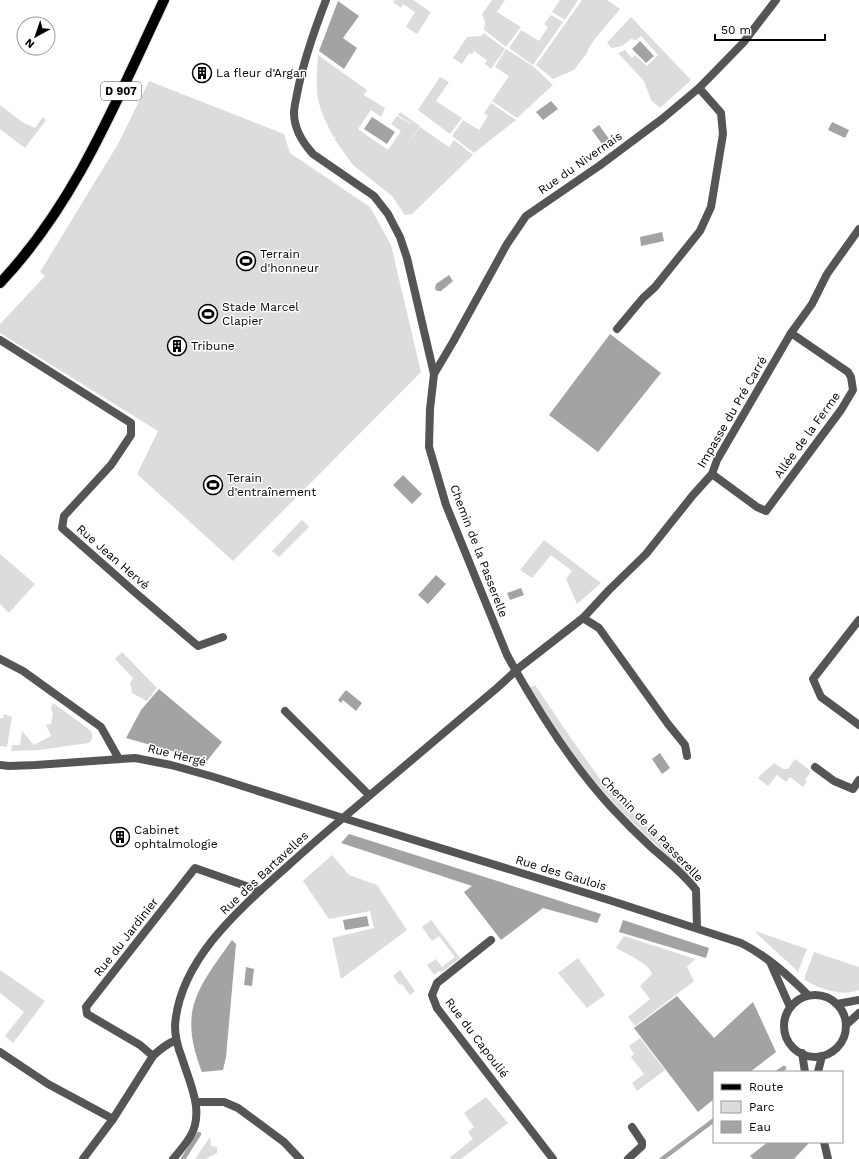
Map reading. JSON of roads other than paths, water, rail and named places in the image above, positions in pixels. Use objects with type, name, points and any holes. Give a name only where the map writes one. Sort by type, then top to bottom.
[{"type":"main road","name":"D 907","points":[[0,283],[17,265],[44,231],[75,182],[101,132],[164,0]]},
{"type":"street","name":"Chemin de la Passerelle","points":[[326,0],[307,54],[299,86],[294,113],[299,136],[305,146],[313,154],[374,196],[388,214],[400,237],[407,258],[434,374],[430,409],[429,447],[446,505],[507,655],[516,671],[541,713],[566,750],[598,792],[651,847],[680,872],[696,890],[697,928]]},
{"type":"street","name":"Rue du Nivernais","points":[[434,374],[474,306],[507,244],[526,216],[630,143],[700,88],[743,43],[776,0]]},
{"type":"street","points":[[617,329],[643,298],[655,287],[700,231],[711,207],[723,134],[721,113],[700,88]]},
{"type":"street","name":"Impasse du Pré Carré","points":[[516,671],[583,618],[646,554],[693,495],[712,474],[717,460],[790,333],[812,304],[827,274],[859,229]]},
{"type":"street","name":"Allée de la Ferme","points":[[712,474],[757,507],[766,511],[841,410],[853,390],[851,377],[848,372],[790,333]]},
{"type":"street","name":"Rue Jean Hervé","points":[[0,340],[131,424],[131,435],[111,465],[64,516],[62,528],[198,646],[223,637]]},
{"type":"street","points":[[583,618],[599,628],[668,724],[685,745],[687,756]]},
{"type":"street","points":[[859,620],[813,679],[820,697],[859,725]]},
{"type":"street","points":[[0,659],[23,671],[101,727],[119,759]]},
{"type":"street","name":"Rue des Bartavelles","points":[[173,1159],[190,1136],[195,1125],[197,1113],[196,1102],[176,1040],[175,1027],[177,1009],[181,993],[190,973],[208,947],[229,920],[260,891],[369,795],[516,671]]},
{"type":"street","points":[[285,711],[369,795]]},
{"type":"street","name":"Rue Hergé","points":[[0,765],[8,766],[135,758],[171,765],[214,777],[343,818]]},
{"type":"street","points":[[815,767],[834,781],[853,789],[859,780]]},
{"type":"street","name":"Rue des Gaulois","points":[[343,818],[697,928],[741,943],[755,950],[768,960]]},
{"type":"street","name":"Rue du Jardinier","points":[[154,1056],[135,1042],[87,1014],[86,1007],[195,868],[260,891]]},
{"type":"street","name":"Rue du Capoulié","points":[[491,940],[437,983],[432,995],[437,1008],[553,1159]]},
{"type":"street","points":[[768,960],[786,974],[808,995]]},
{"type":"street","points":[[768,960],[790,1007]]},
{"type":"street","points":[[808,995],[818,995],[828,998],[837,1004],[842,1010],[846,1025],[843,1039],[834,1050],[822,1056],[812,1056],[802,1053],[793,1047],[787,1038],[784,1027],[785,1017],[790,1007],[798,1000],[808,995]]},
{"type":"street","points":[[837,1004],[859,1000]]},
{"type":"street","points":[[846,1025],[859,1013]]},
{"type":"street","points":[[84,1159],[113,1119],[158,1050],[176,1040]]},
{"type":"street","points":[[0,1052],[48,1084],[113,1119]]},
{"type":"street","points":[[802,1053],[805,1071]]},
{"type":"street","points":[[818,1071],[822,1056]]},
{"type":"street","points":[[196,1102],[224,1102],[238,1108],[284,1142],[300,1159]]},
{"type":"street","points":[[628,1159],[642,1146],[642,1142],[632,1127]]},
{"type":"street","points":[[824,1143],[828,1159]]},
{"type":"water","points":[[338,1],[359,16],[343,38],[357,48],[344,69],[319,51]]},
{"type":"water","points":[[640,41],[654,56],[646,63],[632,49]]},
{"type":"water","points":[[551,101],[558,109],[543,120],[536,112]]},
{"type":"water","points":[[372,117],[395,132],[387,144],[364,129]]},
{"type":"water","points":[[832,122],[849,130],[845,138],[828,130]]},
{"type":"water","points":[[599,125],[609,139],[602,144],[592,130]]},
{"type":"water","points":[[662,232],[664,241],[641,246],[640,237]]},
{"type":"water","points":[[449,275],[453,281],[441,291],[437,291],[435,289],[436,284]]},
{"type":"water","points":[[610,334],[661,373],[598,452],[549,415]]},
{"type":"water","points":[[403,475],[422,494],[412,504],[393,485]]},
{"type":"water","points":[[436,575],[446,584],[428,604],[418,595]]},
{"type":"water","points":[[521,588],[524,595],[510,600],[507,593]]},
{"type":"water","points":[[159,689],[222,742],[207,761],[126,738],[141,710]]},
{"type":"water","points":[[346,690],[362,703],[356,711],[343,700],[341,703],[338,700]]},
{"type":"water","points":[[660,753],[670,768],[662,774],[652,759]]},
{"type":"water","points":[[349,834],[601,914],[597,923],[543,908],[501,940],[464,892],[472,886],[341,843]]},
{"type":"water","points":[[367,916],[369,926],[345,930],[343,920]]},
{"type":"water","points":[[623,920],[709,948],[706,958],[619,932]]},
{"type":"water","points":[[232,940],[236,944],[226,1057],[223,1070],[202,1072],[195,1051],[192,1033],[192,1016],[195,1002],[209,973]]},
{"type":"water","points":[[246,967],[254,969],[252,986],[244,985]]},
{"type":"water","points":[[677,996],[714,1038],[753,1002],[776,1052],[751,1071],[713,1071],[713,1100],[698,1112],[634,1028]]},
{"type":"water","points":[[767,1143],[808,1143],[794,1159],[753,1159],[750,1156]]},
{"type":"waterway","points":[[780,1071],[784,1068]]},
{"type":"waterway","points":[[662,1159],[713,1121]]},
{"type":"waterway","points":[[183,1159],[199,1134]]},
{"type":"place","name":"La fleur d'Argan","points":[[202,73]]},
{"type":"place","name":"Terrain d'honneur","points":[[246,261]]},
{"type":"place","name":"Stade Marcel Clapier","points":[[208,314]]},
{"type":"place","name":"Tribune","points":[[177,346]]},
{"type":"place","name":"Terain d'entraînement","points":[[213,485]]},
{"type":"place","name":"Cabinet ophtalmologie","points":[[120,837]]}]
